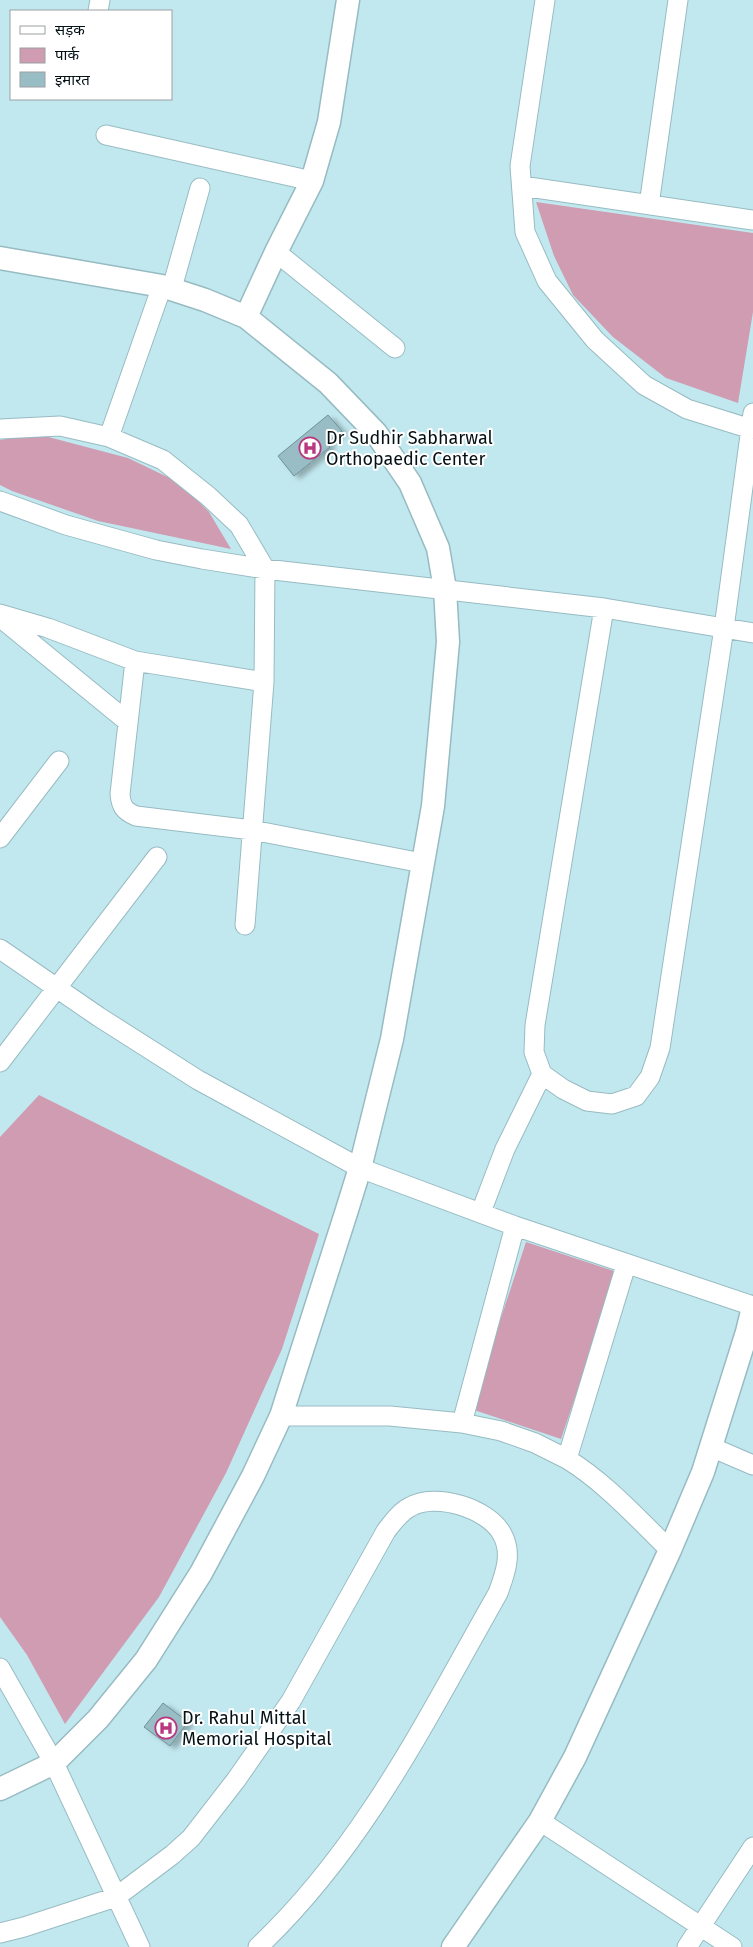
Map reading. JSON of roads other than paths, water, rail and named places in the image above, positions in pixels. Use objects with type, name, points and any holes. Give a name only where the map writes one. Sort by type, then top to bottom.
[{"type":"street","points":[[246,317],[276,252],[312,182],[329,122],[348,0]]},
{"type":"street","points":[[545,0],[520,166],[525,232],[547,281],[595,340],[644,385],[687,409],[752,421],[724,628],[660,1048],[650,1077],[636,1096],[612,1104],[587,1101],[563,1089],[542,1074],[534,1052],[535,1026],[604,608]]},
{"type":"street","points":[[649,205],[678,0]]},
{"type":"street","points":[[106,135],[312,182]]},
{"type":"street","points":[[522,186],[753,220]]},
{"type":"street","points":[[109,437],[167,287],[200,188]]},
{"type":"street","points":[[276,252],[396,348]]},
{"type":"street","points":[[0,258],[167,287],[205,300],[246,317],[328,383],[376,433],[410,484],[438,548],[445,589],[448,642],[433,806],[392,1039],[360,1168],[281,1416],[253,1476],[201,1572],[146,1660],[98,1719],[54,1763],[0,1789]]},
{"type":"street","points":[[0,429],[60,426],[109,437],[163,460],[208,496],[239,525],[265,569],[264,682],[245,925]]},
{"type":"street","points":[[0,501],[66,524],[156,550],[265,569],[604,608],[753,632]]},
{"type":"street","points":[[0,615],[48,628],[135,661],[264,682]]},
{"type":"street","points":[[0,615],[128,722]]},
{"type":"street","points":[[135,661],[120,794],[121,804],[128,813],[136,816],[252,830],[422,863]]},
{"type":"street","points":[[0,838],[59,761]]},
{"type":"street","points":[[0,1062],[157,856]]},
{"type":"street","points":[[0,949],[99,1017],[198,1080],[360,1168],[515,1226],[753,1306],[747,1332],[703,1472],[670,1550],[576,1757],[540,1820],[453,1947]]},
{"type":"street","points":[[481,1212],[505,1149],[542,1074]]},
{"type":"street","points":[[462,1423],[515,1226]]},
{"type":"street","points":[[567,1459],[626,1264]]},
{"type":"street","points":[[281,1416],[390,1416],[462,1423],[501,1431],[567,1459],[594,1477],[670,1550]]},
{"type":"street","points":[[711,1447],[753,1465]]},
{"type":"street","points":[[0,1933],[116,1898],[172,1856],[191,1838],[232,1786],[291,1701],[394,1519],[411,1506],[430,1501],[459,1503],[478,1511],[502,1534],[507,1552],[507,1569],[498,1592],[408,1753],[360,1829],[300,1905],[258,1947]]},
{"type":"street","points":[[0,1668],[54,1763],[140,1947]]},
{"type":"street","points":[[540,1820],[732,1947]]},
{"type":"street","points":[[687,1947],[753,1847]]},
{"type":"place","name":"Dr Sudhir Sabharwal Orthopaedic Center","points":[[310,448]]},
{"type":"place","name":"Dr. Rahul Mittal Memorial Hospital","points":[[166,1728]]}]
